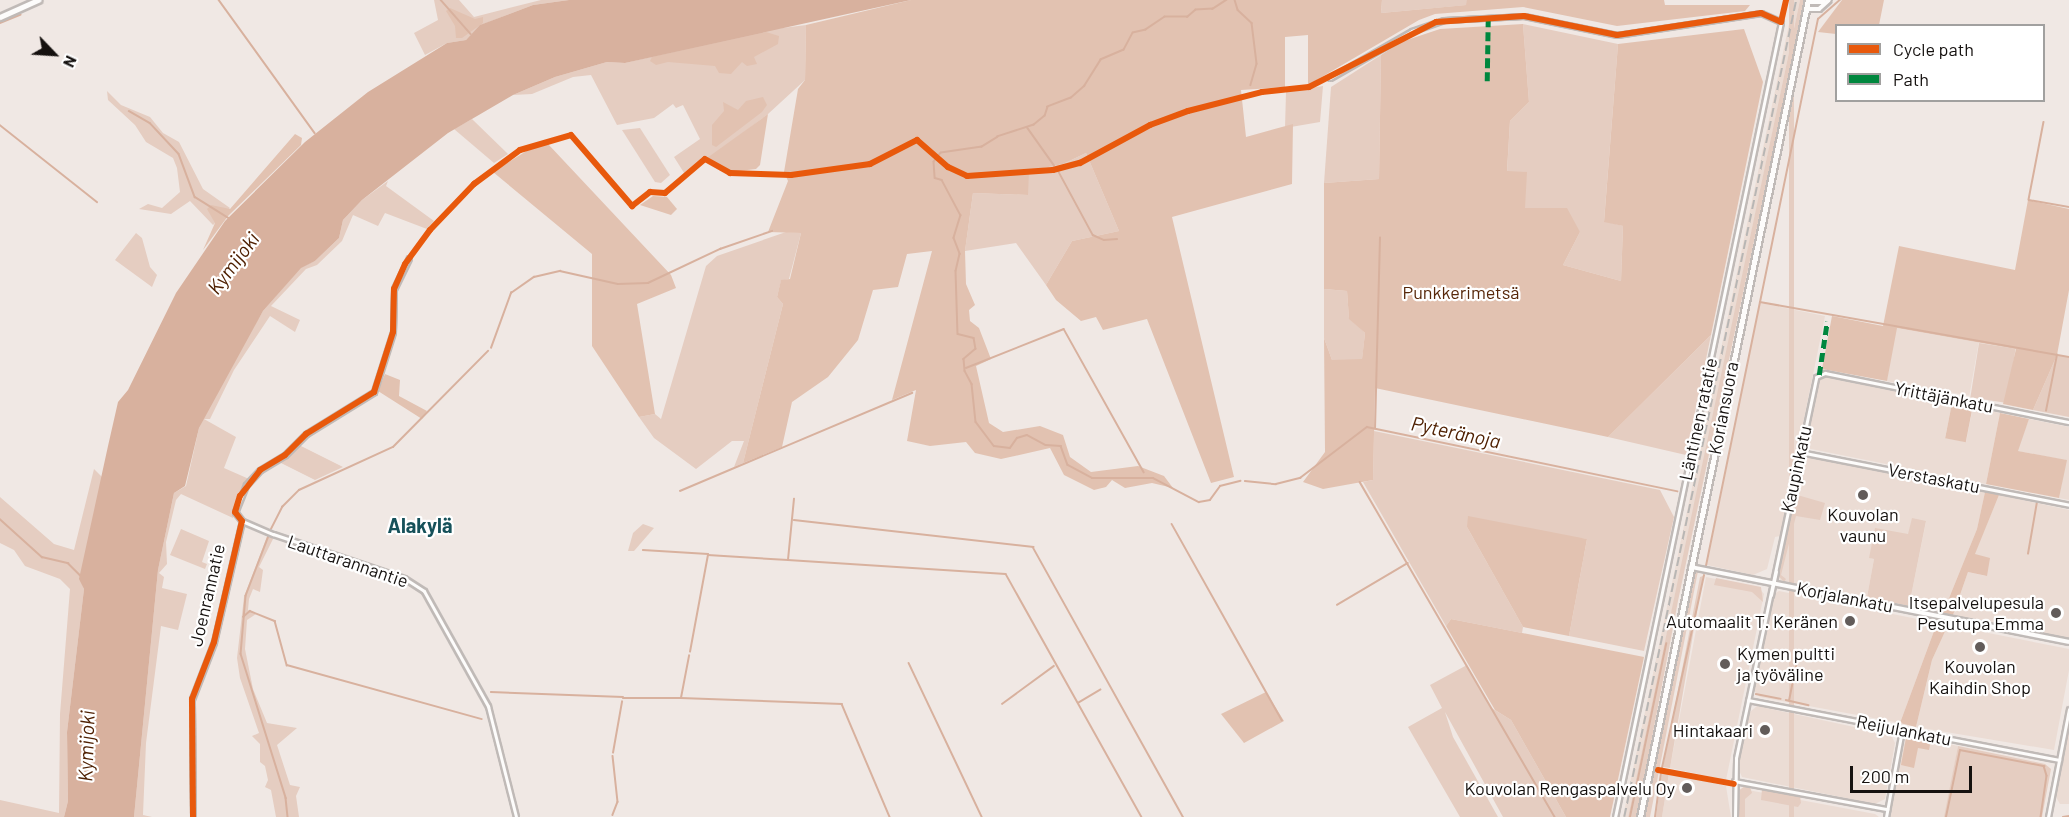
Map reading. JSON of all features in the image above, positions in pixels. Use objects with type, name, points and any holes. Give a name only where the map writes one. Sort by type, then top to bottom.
[{"type":"main road","points":[[0,17],[38,0]]},
{"type":"main road","name":"Koriansuora","points":[[1640,817],[1808,1]]},
{"type":"street","points":[[1808,1],[1829,0]]},
{"type":"street","points":[[1806,9],[1819,9],[1829,0]]},
{"type":"street","name":"Läntinen ratatie","points":[[1330,78],[1412,31],[1444,20],[1524,15],[1617,35],[1766,13],[1781,22],[1615,817]]},
{"type":"street","name":"Joenrannatie","points":[[193,817],[192,699],[214,642],[242,521],[236,517],[236,506],[260,470],[285,455],[306,434],[374,392],[393,332],[394,289],[409,258]]},
{"type":"street","name":"Yrittäjänkatu","points":[[1819,375],[1825,373],[2069,422]]},
{"type":"street","name":"Kaupinkatu","points":[[1735,817],[1734,781],[1748,700],[1799,452],[1819,375]]},
{"type":"street","name":"Verstaskatu","points":[[1799,452],[2069,505]]},
{"type":"street","name":"Lauttarannantie","points":[[242,521],[308,547],[404,578],[424,591],[489,706],[516,817]]},
{"type":"street","name":"Korjalankatu","points":[[1690,567],[2069,642]]},
{"type":"street","name":"Reijulankatu","points":[[1748,700],[2059,760]]},
{"type":"street","points":[[2048,817],[2053,808],[2069,709]]},
{"type":"street","points":[[1886,817],[1902,730]]},
{"type":"street","points":[[1734,781],[1887,809]]},
{"type":"shaded area","points":[[434,0],[459,0],[474,17],[541,0],[569,0],[533,5],[481,25],[466,40],[447,43],[425,55],[414,33],[438,20]]},
{"type":"shaded area","points":[[1382,0],[1467,0],[1467,5],[1381,13]]},
{"type":"shaded area","points":[[1789,0],[1794,0],[1794,817],[1789,817]]},
{"type":"shaded area","points":[[1794,0],[1800,0],[1707,445],[1628,817],[1623,817]]},
{"type":"shaded area","points":[[1800,0],[1804,0],[1790,71],[1678,601],[1637,817],[1628,817]]},
{"type":"shaded area","points":[[1523,24],[1618,44],[1604,221],[1623,226],[1621,281],[1563,265],[1580,232],[1525,208],[1507,172],[1510,121],[1529,102]]},
{"type":"shaded area","points":[[806,25],[805,80],[768,114],[686,176],[674,157],[700,139],[683,105],[676,108],[673,104],[654,118],[617,125],[591,75],[573,77],[532,94],[513,95],[555,77],[607,62],[625,63],[767,30]]},
{"type":"shaded area","points":[[1381,55],[1379,179],[1324,183],[1331,87]]},
{"type":"shaded area","points":[[1323,86],[1320,122],[1285,128],[1286,92]]},
{"type":"shaded area","points":[[107,91],[121,105],[150,117],[163,133],[179,142],[203,189],[230,208],[213,225],[190,201],[171,214],[139,209],[148,204],[162,208],[180,192],[177,168],[173,158],[146,142],[135,125],[108,100]]},
{"type":"shaded area","points":[[472,119],[508,154],[494,163],[454,129]]},
{"type":"shaded area","points":[[640,128],[670,175],[661,183],[655,182],[622,130]]},
{"type":"shaded area","points":[[1086,153],[1119,231],[1072,241],[1046,285],[1016,243],[965,251],[973,193],[1028,195],[1028,171],[1063,164]]},
{"type":"shaded area","points":[[388,181],[386,186],[434,221],[427,229],[385,213],[378,226],[353,215],[342,241],[317,265],[306,269],[271,306],[300,320],[295,332],[270,316],[234,370],[210,419],[204,419],[236,437],[224,468],[249,479],[237,497],[233,518],[181,494],[176,500],[166,542],[167,564],[159,573],[164,577],[162,588],[187,594],[178,630],[161,626],[146,743],[143,815],[152,817],[134,817],[158,570],[174,493],[186,486],[199,428],[219,386],[263,311],[301,267],[315,261],[339,238],[343,220],[362,200]]},
{"type":"shaded area","points":[[786,232],[801,233],[789,279],[781,281],[777,297],[783,304],[743,463],[734,467],[744,441],[732,441],[696,469],[654,438],[639,417],[655,414],[661,419],[706,266],[717,256]]},
{"type":"shaded area","points":[[136,233],[142,238],[150,267],[157,275],[152,287],[115,260]]},
{"type":"shaded area","points":[[1324,289],[1347,291],[1349,318],[1365,333],[1362,360],[1332,360],[1324,338]]},
{"type":"shaded area","points":[[1760,303],[1825,316],[1780,536],[1775,537],[1767,569],[1753,575],[1707,565]]},
{"type":"shaded area","points":[[1896,328],[1979,343],[1969,396],[1887,381]]},
{"type":"shaded area","points":[[1711,335],[1686,455],[1608,437]]},
{"type":"shaded area","points":[[1979,343],[2016,349],[2007,403],[1970,397]]},
{"type":"shaded area","points":[[2057,355],[2069,357],[2069,417],[2033,410]]},
{"type":"shaded area","points":[[1824,377],[1952,403],[1945,438],[1966,442],[1973,407],[2000,413],[1986,484],[1806,448],[1818,381]]},
{"type":"shaded area","points":[[2029,419],[2069,427],[2069,500],[2059,498],[2066,460],[2017,451]]},
{"type":"shaded area","points":[[1374,431],[1660,490],[1674,517],[1644,651],[1569,636],[1587,539],[1467,527],[1523,627],[1522,633],[1451,619],[1446,626],[1363,482],[1373,480]]},
{"type":"shaded area","points":[[299,445],[343,467],[315,480],[279,462]]},
{"type":"shaded area","points":[[1807,456],[1985,492],[1977,529],[1943,613],[1909,606],[1926,522],[1870,558],[1874,559],[1867,597],[1781,581],[1778,576],[1803,458]]},
{"type":"shaded area","points":[[94,469],[102,477],[80,579],[84,589],[67,732],[68,801],[64,817],[0,817],[0,800],[59,813],[60,714],[70,589],[60,579],[25,566],[14,550],[0,543],[0,497],[54,544],[74,550]]},
{"type":"shaded area","points":[[1794,494],[1825,503],[1820,520],[1796,516],[1781,575],[1786,579],[1784,582],[1777,574]]},
{"type":"shaded area","points":[[1999,495],[2069,510],[2069,638],[1953,615],[1968,572],[1986,576],[1974,555]]},
{"type":"shaded area","points":[[1912,518],[1926,521],[1909,606],[1867,597],[1874,559],[1869,558],[1875,528],[1908,534]]},
{"type":"shaded area","points":[[643,524],[654,528],[634,551],[628,551],[633,533]]},
{"type":"shaded area","points":[[181,529],[209,541],[202,562],[207,564],[205,569],[170,555]]},
{"type":"shaded area","points":[[268,534],[274,537],[259,567],[263,570],[260,592],[253,589],[249,599],[248,610],[256,614],[247,620],[245,649],[253,689],[267,723],[297,728],[277,745],[290,785],[300,787],[296,796],[299,817],[276,817],[271,790],[265,787],[268,780],[265,766],[260,762],[260,744],[252,736],[259,733],[240,678],[237,658],[244,597]]},
{"type":"shaded area","points":[[1698,571],[1650,817],[1643,817],[1691,577]]},
{"type":"shaded area","points":[[1703,576],[1670,768],[1663,767],[1700,577]]},
{"type":"shaded area","points":[[1706,577],[1759,588],[1764,594],[1726,780],[1670,768]]},
{"type":"shaded area","points":[[1716,578],[1761,587],[1763,602],[1752,592],[1714,585]]},
{"type":"shaded area","points":[[1779,591],[1937,623],[1900,723],[1760,697],[1754,691],[1774,594]]},
{"type":"shaded area","points":[[1948,625],[2069,649],[2069,670],[2054,750],[1916,727],[1932,660]]},
{"type":"shaded area","points":[[1467,665],[1490,707],[1511,720],[1566,817],[1503,817],[1445,712],[1453,737],[1498,817],[1460,817],[1408,727],[1442,708],[1430,685]]},
{"type":"shaded area","points":[[1757,706],[1891,735],[1895,743],[1885,799],[1875,804],[1742,777],[1738,768],[1750,712]]},
{"type":"shaded area","points":[[2069,726],[2069,804],[2060,804],[2056,797]]},
{"type":"shaded area","points":[[1910,736],[1958,746],[1945,817],[1889,817],[1905,739]]},
{"type":"shaded area","points":[[1958,746],[2045,764],[2051,769],[2042,817],[1944,817]]},
{"type":"shaded area","points":[[1662,772],[1669,773],[1662,817],[1656,817]]},
{"type":"shaded area","points":[[1669,773],[1726,786],[1731,817],[1662,817]]},
{"type":"shaded area","points":[[1745,786],[1750,787],[1752,793],[1745,799],[1745,817],[1739,817],[1738,791]]},
{"type":"shaded area","points":[[1762,789],[1800,796],[1801,803],[1798,807],[1761,800]]},
{"type":"shaded area","points":[[1748,790],[1875,814],[1879,817],[1741,817],[1740,793]]},
{"type":"green space","points":[[911,0],[1382,0],[1381,13],[1466,5],[1467,0],[1664,0],[1665,5],[1750,5],[1745,11],[1617,26],[1523,7],[1435,14],[1419,20],[1308,85],[1308,35],[1285,37],[1285,87],[1241,90],[1246,137],[1293,124],[1292,184],[1172,217],[1234,477],[1211,483],[1147,319],[1103,330],[1096,317],[1081,321],[1056,300],[1046,285],[1072,241],[1119,231],[1086,153],[1063,164],[1029,171],[1028,195],[973,193],[965,251],[966,284],[975,305],[969,310],[970,321],[979,328],[991,359],[976,366],[989,423],[1003,432],[1040,426],[1063,435],[1070,457],[1091,472],[1138,466],[1164,476],[1173,488],[1152,483],[1125,488],[1112,480],[1106,487],[1094,490],[1064,475],[1050,448],[1001,459],[975,453],[966,442],[930,446],[907,441],[916,390],[892,400],[932,251],[907,254],[898,287],[873,290],[858,340],[828,377],[792,402],[782,447],[743,463],[783,304],[777,297],[781,280],[790,279],[801,233],[768,232],[788,181],[784,172],[798,89],[805,80],[806,25]]},
{"type":"green space","points":[[1842,0],[1884,0],[1879,24],[1835,24],[1835,34],[1818,32]]},
{"type":"green space","points":[[450,8],[475,19],[483,17],[483,23],[462,38],[456,38],[455,26],[446,11]]},
{"type":"green space","name":"Punkkerimetsä","points":[[1523,24],[1529,102],[1510,121],[1507,171],[1527,172],[1525,208],[1567,208],[1580,232],[1563,265],[1621,281],[1623,226],[1604,222],[1618,44],[1744,29],[1763,82],[1711,335],[1608,437],[1375,388],[1373,480],[1323,489],[1303,482],[1325,452],[1324,338],[1332,360],[1362,359],[1365,333],[1349,319],[1347,291],[1324,289],[1324,183],[1379,179],[1381,55],[1401,42],[1440,29]]},
{"type":"green space","points":[[766,32],[779,36],[778,44],[754,57],[757,64],[747,66],[742,62],[731,74],[719,73],[715,66],[668,62],[656,65],[650,61],[652,57]]},
{"type":"green space","points":[[763,97],[767,105],[762,112],[716,147],[712,145],[712,125],[724,111],[723,102],[738,110],[746,101]]},
{"type":"green space","points":[[768,114],[760,165],[756,169],[730,172],[707,158]]},
{"type":"green space","points":[[295,134],[302,138],[301,145],[228,216],[203,250],[215,223],[207,209],[211,205],[230,209]]},
{"type":"green space","points":[[548,144],[671,275],[676,288],[637,304],[655,414],[639,417],[592,346],[592,254],[493,172],[528,150]]},
{"type":"green space","points":[[653,196],[667,197],[677,209],[671,215],[640,205]]},
{"type":"green space","points":[[2028,200],[2069,209],[2069,290],[2057,355],[2033,410],[2003,404],[2016,349],[1897,328],[1887,381],[1822,369],[1832,316],[1883,326],[1899,246],[2015,270]]},
{"type":"green space","points":[[385,374],[400,380],[399,396],[427,411],[422,419],[378,391]]},
{"type":"green space","points":[[1952,403],[1973,407],[1966,442],[1945,438]]},
{"type":"green space","points":[[2000,413],[2029,419],[2018,451],[2067,460],[2059,498],[1986,484]]},
{"type":"green space","points":[[1985,492],[1999,495],[1975,554],[1990,558],[1987,576],[1968,572],[1953,615],[1943,613],[1977,529]]},
{"type":"green space","points":[[1468,516],[1587,539],[1569,636],[1523,627],[1467,527]]},
{"type":"green space","points":[[1451,619],[1644,657],[1610,817],[1566,817],[1511,720],[1495,710],[1446,626]]},
{"type":"green space","points":[[1937,623],[1948,625],[1932,660],[1916,727],[1900,723]]},
{"type":"green space","points":[[1266,692],[1284,721],[1244,743],[1221,714]]},
{"type":"green space","points":[[1910,736],[1931,740],[1929,750],[1918,748],[1914,768],[1901,765],[1906,738]]},
{"type":"water","name":"Kymijoki","points":[[569,0],[911,0],[625,63],[607,62],[555,77],[513,95],[448,133],[362,200],[343,220],[339,238],[315,261],[301,268],[263,311],[199,428],[185,486],[174,493],[158,570],[134,817],[64,817],[68,801],[67,732],[84,589],[79,579],[118,402],[128,390],[176,293],[225,221],[305,142],[368,92],[447,43],[466,40],[480,25],[533,5]]},
{"type":"waterway","points":[[219,0],[315,133]]},
{"type":"waterway","points":[[441,0],[471,34]]},
{"type":"waterway","name":"Pyteränoja","points":[[1227,0],[1213,9],[1196,10],[1188,17],[1165,17],[1146,30],[1133,33],[1124,50],[1101,60],[1085,86],[1071,98],[1048,107],[1045,116],[1034,125],[998,137],[982,147],[941,153],[934,162],[935,178],[942,180],[961,215],[954,238],[960,254],[956,271],[958,334],[974,338],[976,349],[964,359],[965,371],[972,384],[976,422],[994,446],[1010,448],[1017,438],[1027,435],[1046,445],[1061,446],[1068,465],[1092,478],[1153,478],[1199,502],[1210,500],[1220,486],[1240,481]]},
{"type":"waterway","points":[[1235,0],[1238,10],[1252,23],[1257,64],[1251,85]]},
{"type":"waterway","points":[[1706,566],[1818,19],[1840,0]]},
{"type":"waterway","points":[[0,23],[20,15]]},
{"type":"waterway","points":[[129,111],[150,123],[179,154],[195,197],[229,218]]},
{"type":"waterway","points":[[2044,122],[2029,200],[2069,207]]},
{"type":"waterway","points":[[0,125],[97,202]]},
{"type":"waterway","points":[[1027,127],[1054,165]]},
{"type":"waterway","points":[[1059,172],[1093,235],[1104,240],[1117,239]]},
{"type":"waterway","points":[[491,348],[511,293],[534,277],[560,271],[618,284],[648,283],[720,249],[772,231]]},
{"type":"waterway","points":[[1375,429],[1380,238]]},
{"type":"waterway","points":[[1760,302],[2069,357]]},
{"type":"waterway","points":[[966,368],[1064,329],[1144,472]]},
{"type":"waterway","points":[[271,529],[282,507],[299,490],[393,447],[488,351]]},
{"type":"waterway","points":[[2046,411],[2057,355]]},
{"type":"waterway","points":[[680,491],[912,393]]},
{"type":"waterway","name":"Pyteränoja","points":[[1245,481],[1276,484],[1300,478],[1367,427],[1677,491]]},
{"type":"waterway","points":[[1360,482],[1555,817]]},
{"type":"waterway","points":[[690,652],[708,555],[788,560],[794,499]]},
{"type":"waterway","points":[[2028,554],[2037,502]]},
{"type":"waterway","points":[[0,519],[42,557],[68,563],[81,576]]},
{"type":"waterway","points":[[794,520],[1033,547],[1183,817]]},
{"type":"waterway","points":[[1172,524],[1282,720]]},
{"type":"waterway","points":[[269,536],[246,596],[241,654],[286,798],[288,817]]},
{"type":"waterway","points":[[643,550],[708,554]]},
{"type":"waterway","points":[[788,560],[1006,574],[1142,817]]},
{"type":"waterway","points":[[1337,605],[1408,563]]},
{"type":"waterway","points":[[1662,768],[1704,576]]},
{"type":"waterway","points":[[243,617],[250,611],[275,621],[287,665],[482,719]]},
{"type":"waterway","points":[[1630,817],[1666,644]]},
{"type":"waterway","points":[[1789,701],[1799,651]]},
{"type":"waterway","points":[[623,698],[681,698],[689,656]]},
{"type":"waterway","points":[[909,663],[982,817]]},
{"type":"waterway","points":[[1002,704],[1054,666]]},
{"type":"waterway","points":[[1078,703],[1100,690]]},
{"type":"waterway","points":[[491,692],[623,697]]},
{"type":"waterway","points":[[1756,694],[1781,699]]},
{"type":"waterway","points":[[681,698],[842,704],[890,817]]},
{"type":"waterway","points":[[1786,700],[1808,705]]},
{"type":"waterway","points":[[613,753],[622,702]]},
{"type":"waterway","points":[[1946,817],[1960,750],[2044,766],[2047,776],[2041,817]]},
{"type":"waterway","points":[[613,756],[618,802],[613,815]]},
{"type":"waterway","points":[[1655,817],[1661,773]]},
{"type":"waterway","points":[[2063,817],[2069,816]]},
{"type":"railway","points":[[1624,817],[1796,0]]},
{"type":"marked path","points":[[1487,81],[1488,17]]},
{"type":"marked path","points":[[1819,375],[1827,322]]},
{"type":"cycle path","points":[[193,817],[192,699],[214,642],[242,521],[235,512],[240,496],[260,470],[285,455],[306,434],[374,392],[393,332],[394,289],[405,264],[430,230],[474,184],[520,150],[571,135],[632,206],[650,192],[665,193],[705,159],[730,173],[791,175],[870,164],[917,140],[948,167],[967,176],[1053,170],[1080,163],[1150,125],[1188,111],[1262,92],[1309,87],[1436,22],[1524,16],[1617,35],[1761,13],[1781,22],[1786,0]]},
{"type":"cycle path","points":[[1658,770],[1734,784]]},
{"type":"place","name":"Kouvolan vaunu","points":[[1863,495]]},
{"type":"place","name":"Itsepalvelupesula Pesutupa Emma","points":[[2056,613]]},
{"type":"place","name":"Automaalit T. Keränen","points":[[1850,621]]},
{"type":"place","name":"Kouvolan Kaihdin Shop","points":[[1980,647]]},
{"type":"place","name":"Kymen pultti ja työväline","points":[[1725,664]]},
{"type":"place","name":"Hintakaari","points":[[1765,730]]},
{"type":"place","name":"Kouvolan Rengaspalvelu Oy","points":[[1687,788]]},
{"type":"district","name":"Alakylä","points":[[420,525]]}]
